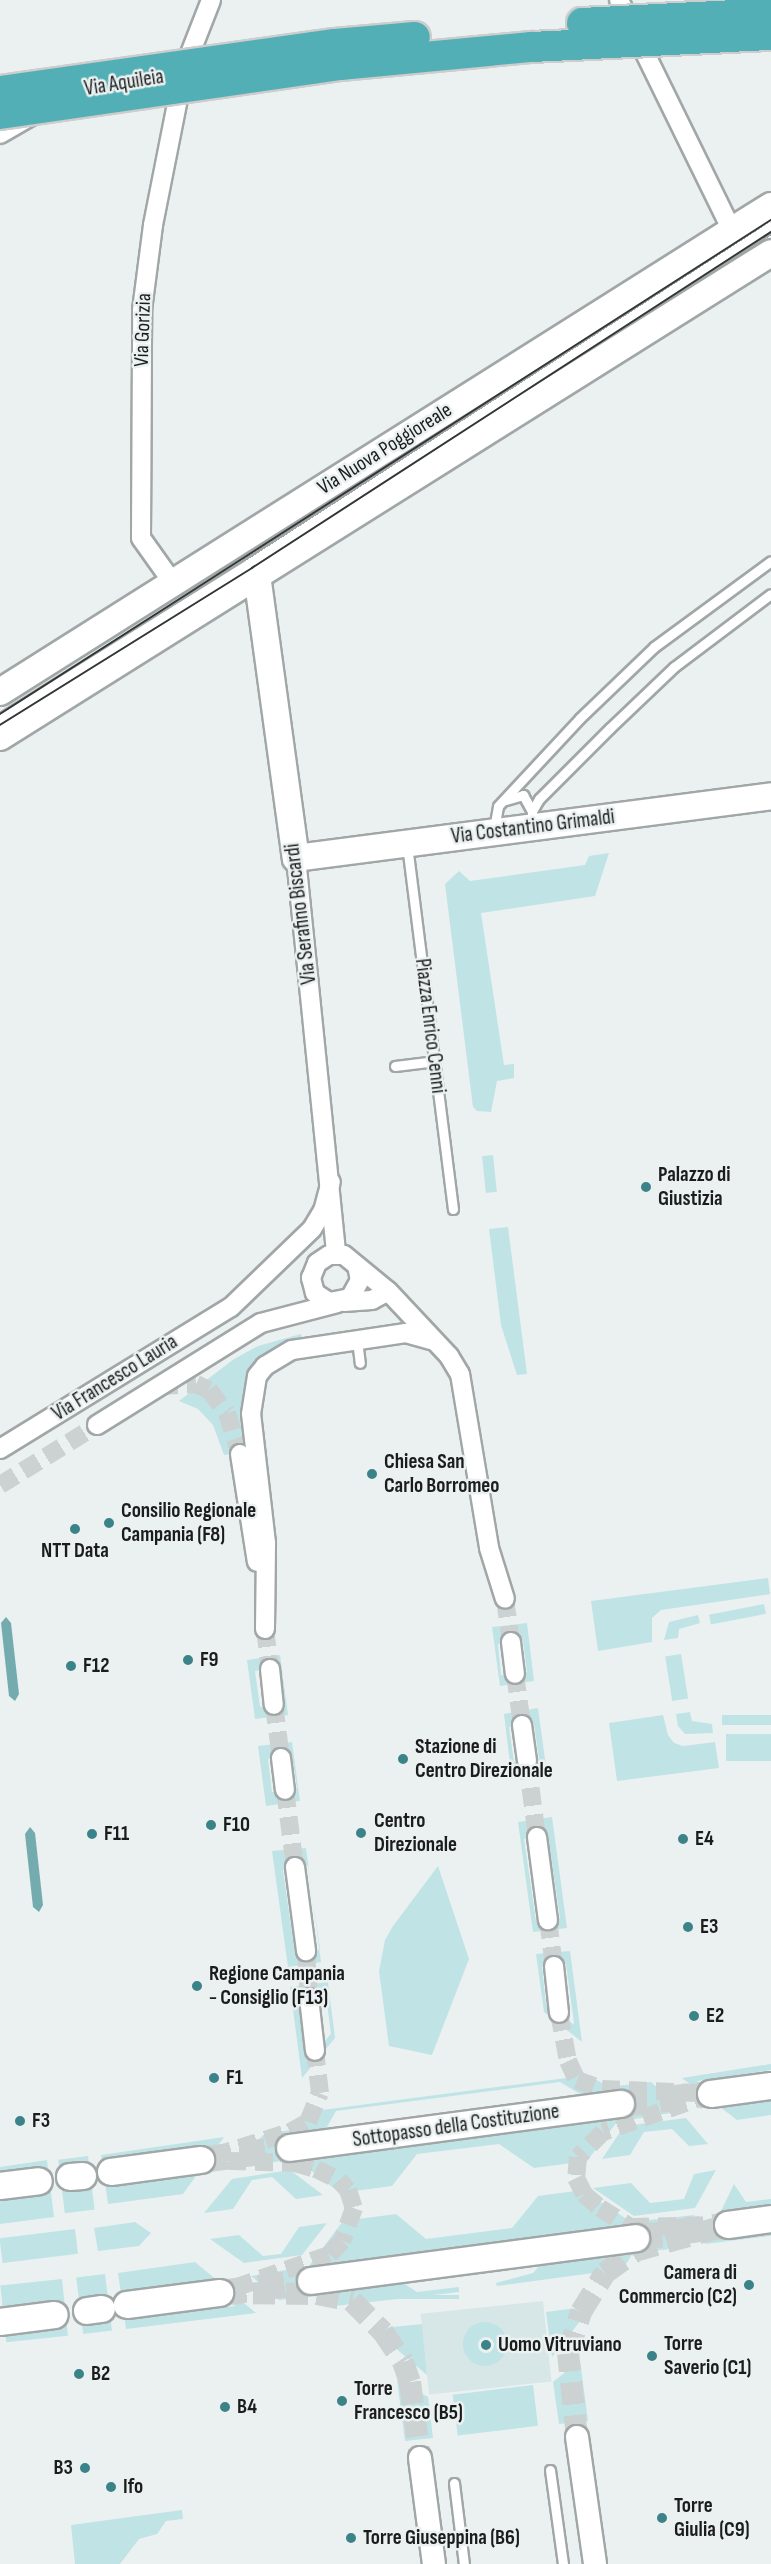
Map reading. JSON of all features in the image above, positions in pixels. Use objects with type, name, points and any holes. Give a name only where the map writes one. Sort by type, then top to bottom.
[{"type":"highway","points":[[0,91],[335,44],[550,25],[771,13]]},
{"type":"highway","points":[[0,114],[340,65],[532,47],[771,34]]},
{"type":"main road","name":"Via Nuova Poggioreale","points":[[0,737],[246,561],[771,206]]},
{"type":"main road","name":"Via Nuova Poggioreale","points":[[0,692],[173,583],[246,561],[771,253]]},
{"type":"main road","name":"Via Serafino Biscardi","points":[[246,561],[296,858]]},
{"type":"main road","name":"Via Costantino Grimaldi","points":[[296,858],[495,832],[532,819],[771,796]]},
{"type":"main road","points":[[711,2094],[771,2086]]},
{"type":"main road","name":"Sottopasso della Costituzione","points":[[290,2148],[621,2104]]},
{"type":"main road","points":[[111,2172],[201,2160]]},
{"type":"main road","points":[[0,2186],[39,2181]]},
{"type":"main road","points":[[728,2225],[771,2219]]},
{"type":"main road","points":[[311,2281],[636,2238]]},
{"type":"main road","points":[[128,2306],[220,2293]]},
{"type":"main road","points":[[0,2322],[55,2315]]},
{"type":"street","name":"Via Aquileia","points":[[0,134],[82,88],[166,77],[184,69],[211,0]]},
{"type":"street","points":[[619,0],[732,231]]},
{"type":"street","name":"Via Gorizia","points":[[173,583],[141,538],[142,310],[153,225],[184,69]]},
{"type":"street","name":"Via Serafino Biscardi","points":[[296,858],[331,1182],[329,1256]]},
{"type":"street","name":"Via Francesco Lauria","points":[[0,1449],[231,1306],[312,1229],[323,1210],[331,1182]]},
{"type":"street","points":[[329,1256],[312,1269],[312,1286],[321,1299],[341,1302],[372,1300],[388,1291]]},
{"type":"street","points":[[277,1263],[329,1256],[357,1266],[388,1291],[438,1343],[460,1374],[466,1391],[495,1563],[505,1599]]},
{"type":"street","points":[[97,1425],[261,1323],[341,1302],[359,1287],[357,1266]]},
{"type":"street","points":[[240,1454],[265,1629],[266,1542],[251,1414],[252,1390],[265,1366],[292,1350],[357,1340],[416,1333],[438,1343]]},
{"type":"street","points":[[511,1642],[515,1674]]},
{"type":"street","points":[[270,1669],[274,1705]]},
{"type":"street","points":[[522,1725],[527,1761]]},
{"type":"street","points":[[280,1758],[285,1790]]},
{"type":"street","points":[[537,1837],[548,1920]]},
{"type":"street","points":[[295,1867],[306,1951]]},
{"type":"street","points":[[554,1966],[559,2013]]},
{"type":"street","points":[[309,1998],[315,2051]]},
{"type":"street","points":[[577,2437],[595,2564]]},
{"type":"street","points":[[420,2458],[434,2564]]},
{"type":"lane","points":[[0,719],[771,226]]},
{"type":"lane","points":[[495,832],[498,806],[572,726],[654,647],[771,561]]},
{"type":"lane","points":[[532,819],[539,799],[674,667],[771,594]]},
{"type":"lane","points":[[498,806],[522,795],[532,819]]},
{"type":"lane","name":"Piazza Enrico Cenni","points":[[407,843],[453,1209]]},
{"type":"lane","points":[[395,1066],[434,1061]]},
{"type":"lane","points":[[357,1340],[360,1363]]},
{"type":"lane","points":[[550,2470],[563,2564]]},
{"type":"lane","points":[[454,2483],[464,2564]]},
{"type":"shaded area","points":[[609,853],[595,896],[481,913],[504,1065],[514,1064],[514,1078],[497,1081],[491,1112],[477,1111],[473,1107],[445,884],[459,871],[470,881],[585,865],[589,856]]},
{"type":"shaded area","points":[[493,1155],[497,1192],[486,1193],[482,1156]]},
{"type":"shaded area","points":[[508,1227],[527,1374],[517,1375],[501,1325],[489,1229]]},
{"type":"shaded area","points":[[301,1334],[303,1342],[268,1356],[251,1452],[224,1455],[213,1425],[198,1409],[179,1401],[234,1359],[258,1346]]},
{"type":"shaded area","points":[[768,1578],[770,1594],[661,1610],[652,1618],[652,1642],[598,1651],[591,1601]]},
{"type":"shaded area","points":[[764,1604],[766,1614],[711,1625],[709,1615]]},
{"type":"shaded area","points":[[698,1615],[700,1623],[679,1629],[678,1638],[664,1640],[669,1622]]},
{"type":"shaded area","points":[[6,1617],[11,1623],[19,1694],[15,1701],[9,1696],[1,1623]]},
{"type":"shaded area","points":[[527,1623],[534,1681],[500,1686],[492,1627]],"holes":[[[523,1641],[527,1672],[501,1675],[498,1644]]]},
{"type":"shaded area","points":[[681,1654],[688,1698],[672,1701],[665,1657]]},
{"type":"shaded area","points":[[280,1655],[288,1715],[255,1719],[247,1660]],"holes":[[[279,1667],[284,1703],[260,1707],[255,1671]]]},
{"type":"shaded area","points":[[538,1708],[546,1767],[511,1772],[504,1714]],"holes":[[[534,1724],[539,1759],[514,1762],[509,1727]]]},
{"type":"shaded area","points":[[690,1712],[692,1721],[712,1724],[713,1733],[685,1734],[678,1726],[676,1714]]},
{"type":"shaded area","points":[[663,1715],[668,1735],[674,1743],[683,1746],[715,1742],[719,1768],[617,1781],[609,1723]]},
{"type":"shaded area","points":[[722,1715],[771,1715],[771,1725],[722,1725]]},
{"type":"shaded area","points":[[726,1734],[771,1734],[771,1761],[726,1761]]},
{"type":"shaded area","points":[[292,1742],[300,1801],[266,1806],[258,1746]],"holes":[[[292,1756],[297,1788],[272,1792],[268,1759]]]},
{"type":"shaded area","points":[[552,1817],[567,1928],[533,1932],[518,1822]],"holes":[[[548,1835],[560,1918],[536,1921],[524,1839]]]},
{"type":"shaded area","points":[[30,1827],[35,1833],[43,1905],[39,1912],[33,1907],[25,1834]]},
{"type":"shaded area","points":[[306,1848],[312,1894],[308,1866],[283,1870],[295,1954],[319,1949],[321,1962],[288,1967],[272,1851]]},
{"type":"shaded area","points":[[438,1866],[469,1959],[432,2055],[389,2046],[379,1971],[385,1940]]},
{"type":"shaded area","points":[[570,1951],[582,2042],[544,2012],[536,1954]],"holes":[[[566,1964],[574,2023],[546,2004],[542,1967]]]},
{"type":"shaded area","points":[[328,1982],[335,2038],[302,2078],[290,1987]],"holes":[[[326,1996],[331,2034],[308,2060],[302,1999]]]},
{"type":"shaded area","points":[[771,2064],[771,2070],[697,2081],[727,2106],[771,2100],[771,2115],[737,2120],[682,2078]]},
{"type":"shaded area","points":[[589,2075],[608,2087],[651,2082],[683,2111],[617,2122],[587,2161],[534,2168],[499,2144],[417,2154],[392,2186],[340,2193],[296,2159],[233,2168],[265,2133],[293,2130],[307,2112]],"holes":[[[560,2082],[587,2098],[621,2104],[634,2112],[283,2157],[324,2132],[336,2111]]]},
{"type":"shaded area","points":[[686,2118],[708,2144],[689,2146],[672,2129],[644,2132],[630,2155],[602,2159],[624,2126]]},
{"type":"shaded area","points":[[224,2137],[183,2194],[108,2204],[101,2155]]},
{"type":"shaded area","points":[[88,2156],[95,2210],[65,2213],[58,2160]]},
{"type":"shaded area","points":[[47,2160],[54,2217],[0,2224],[0,2167]]},
{"type":"shaded area","points":[[290,2170],[323,2195],[296,2199],[272,2177],[252,2180],[233,2209],[204,2213],[232,2179]]},
{"type":"shaded area","points":[[716,2170],[695,2208],[634,2216],[593,2188],[631,2183],[650,2203],[684,2199],[694,2174]]},
{"type":"shaded area","points":[[734,2184],[746,2202],[771,2199],[771,2204],[740,2209],[722,2234],[771,2229],[771,2236],[705,2244]]},
{"type":"shaded area","points":[[583,2190],[631,2222],[695,2215],[670,2249],[633,2253],[623,2269],[497,2286],[496,2283],[533,2273],[549,2255],[627,2247],[646,2224],[298,2270],[319,2287],[394,2277],[417,2292],[459,2287],[459,2292],[335,2306],[318,2296],[279,2300],[251,2276],[309,2266],[343,2221],[396,2214],[426,2239],[512,2228],[538,2196]]},
{"type":"shaded area","points":[[135,2222],[151,2233],[139,2246],[98,2251],[94,2228]]},
{"type":"shaded area","points":[[327,2223],[302,2255],[244,2263],[210,2239],[239,2235],[263,2256],[281,2254],[299,2227]]},
{"type":"shaded area","points":[[75,2229],[78,2254],[3,2263],[0,2238]]},
{"type":"shaded area","points":[[195,2262],[256,2313],[126,2329],[118,2273]],"holes":[[[209,2285],[235,2306],[129,2319],[126,2297]]]},
{"type":"shaded area","points":[[105,2274],[112,2331],[83,2334],[76,2278]]},
{"type":"shaded area","points":[[62,2279],[68,2336],[6,2342],[0,2285]]},
{"type":"shaded area","points":[[361,2295],[459,2295],[459,2299],[361,2299]]},
{"type":"shaded area","points":[[543,2301],[551,2382],[429,2394],[421,2314]]},
{"type":"shaded area","points":[[592,2306],[552,2357],[546,2312]]},
{"type":"shaded area","points":[[485,2322],[500,2329],[507,2344],[500,2359],[485,2366],[470,2359],[463,2344],[470,2329]]},
{"type":"shaded area","points":[[422,2324],[427,2375],[373,2329]]},
{"type":"shaded area","points":[[580,2360],[588,2421],[559,2424],[553,2382]]},
{"type":"shaded area","points":[[397,2380],[428,2397],[433,2438],[405,2441]]},
{"type":"shaded area","points":[[533,2385],[538,2426],[458,2436],[453,2395]]},
{"type":"shaded area","points":[[182,2510],[183,2519],[166,2521],[157,2534],[139,2539],[120,2564],[75,2564],[71,2525]]},
{"type":"tunnel","points":[[160,1386],[196,1384],[209,1390],[227,1413],[240,1454]]},
{"type":"tunnel","points":[[0,1485],[97,1425]]},
{"type":"tunnel","points":[[505,1599],[511,1642]]},
{"type":"tunnel","points":[[265,1629],[270,1669]]},
{"type":"tunnel","points":[[515,1674],[522,1725]]},
{"type":"tunnel","points":[[274,1705],[281,1758]]},
{"type":"tunnel","points":[[527,1761],[537,1837]]},
{"type":"tunnel","points":[[285,1790],[295,1867]]},
{"type":"tunnel","points":[[548,1920],[554,1966]]},
{"type":"tunnel","points":[[306,1951],[309,1998]]},
{"type":"tunnel","points":[[559,2013],[568,2061],[577,2080],[602,2089],[697,2093]]},
{"type":"tunnel","points":[[214,2156],[290,2132],[308,2122],[320,2093],[315,2051]]},
{"type":"tunnel","points":[[711,2094],[603,2132],[578,2157],[576,2178],[584,2194],[600,2208],[631,2227],[728,2225]]},
{"type":"tunnel","points":[[621,2104],[711,2094]]},
{"type":"tunnel","points":[[201,2160],[290,2148]]},
{"type":"tunnel","points":[[201,2160],[295,2163],[316,2169],[339,2180],[348,2190],[354,2208],[342,2241],[329,2255],[220,2293]]},
{"type":"tunnel","points":[[577,2437],[568,2353],[581,2312],[605,2273],[635,2251],[728,2225]]},
{"type":"tunnel","points":[[636,2238],[728,2225]]},
{"type":"tunnel","points":[[220,2293],[311,2281]]},
{"type":"tunnel","points":[[220,2293],[317,2294],[352,2301],[383,2332],[403,2362],[410,2382],[420,2458]]},
{"type":"tram line","points":[[0,714],[771,220]]},
{"type":"tram line","points":[[0,725],[252,568],[771,232]]},
{"type":"place","name":"Palazzo di Giustizia","points":[[646,1187]]},
{"type":"place","name":"Chiesa San Carlo Borromeo","points":[[372,1474]]},
{"type":"place","name":"Consilio Regionale Campania (F8)","points":[[109,1523]]},
{"type":"place","name":"NTT Data","points":[[75,1529]]},
{"type":"place","name":"F9","points":[[188,1660]]},
{"type":"place","name":"F12","points":[[71,1666]]},
{"type":"place","name":"Stazione di Centro Direzionale","points":[[403,1759]]},
{"type":"place","name":"F10","points":[[211,1825]]},
{"type":"place","name":"Centro Direzionale","points":[[361,1833]]},
{"type":"place","name":"F11","points":[[92,1834]]},
{"type":"place","name":"E4","points":[[683,1839]]},
{"type":"place","name":"E3","points":[[688,1927]]},
{"type":"place","name":"Regione Campania - Consiglio (F13)","points":[[197,1986]]},
{"type":"place","name":"E2","points":[[694,2016]]},
{"type":"place","name":"F1","points":[[214,2078]]},
{"type":"place","name":"F3","points":[[20,2121]]},
{"type":"place","name":"Camera di Commercio (C2)","points":[[749,2285]]},
{"type":"place","name":"Uomo Vitruviano","points":[[486,2345]]},
{"type":"place","name":"Torre Saverio (C1)","points":[[652,2356]]},
{"type":"place","name":"B2","points":[[79,2374]]},
{"type":"place","name":"Torre Francesco (B5)","points":[[342,2401]]},
{"type":"place","name":"B4","points":[[225,2407]]},
{"type":"place","name":"B3","points":[[85,2468]]},
{"type":"place","name":"Ifo","points":[[111,2487]]},
{"type":"place","name":"Torre Giulia (C9)","points":[[662,2518]]},
{"type":"place","name":"Torre Giuseppina (B6)","points":[[351,2538]]}]
